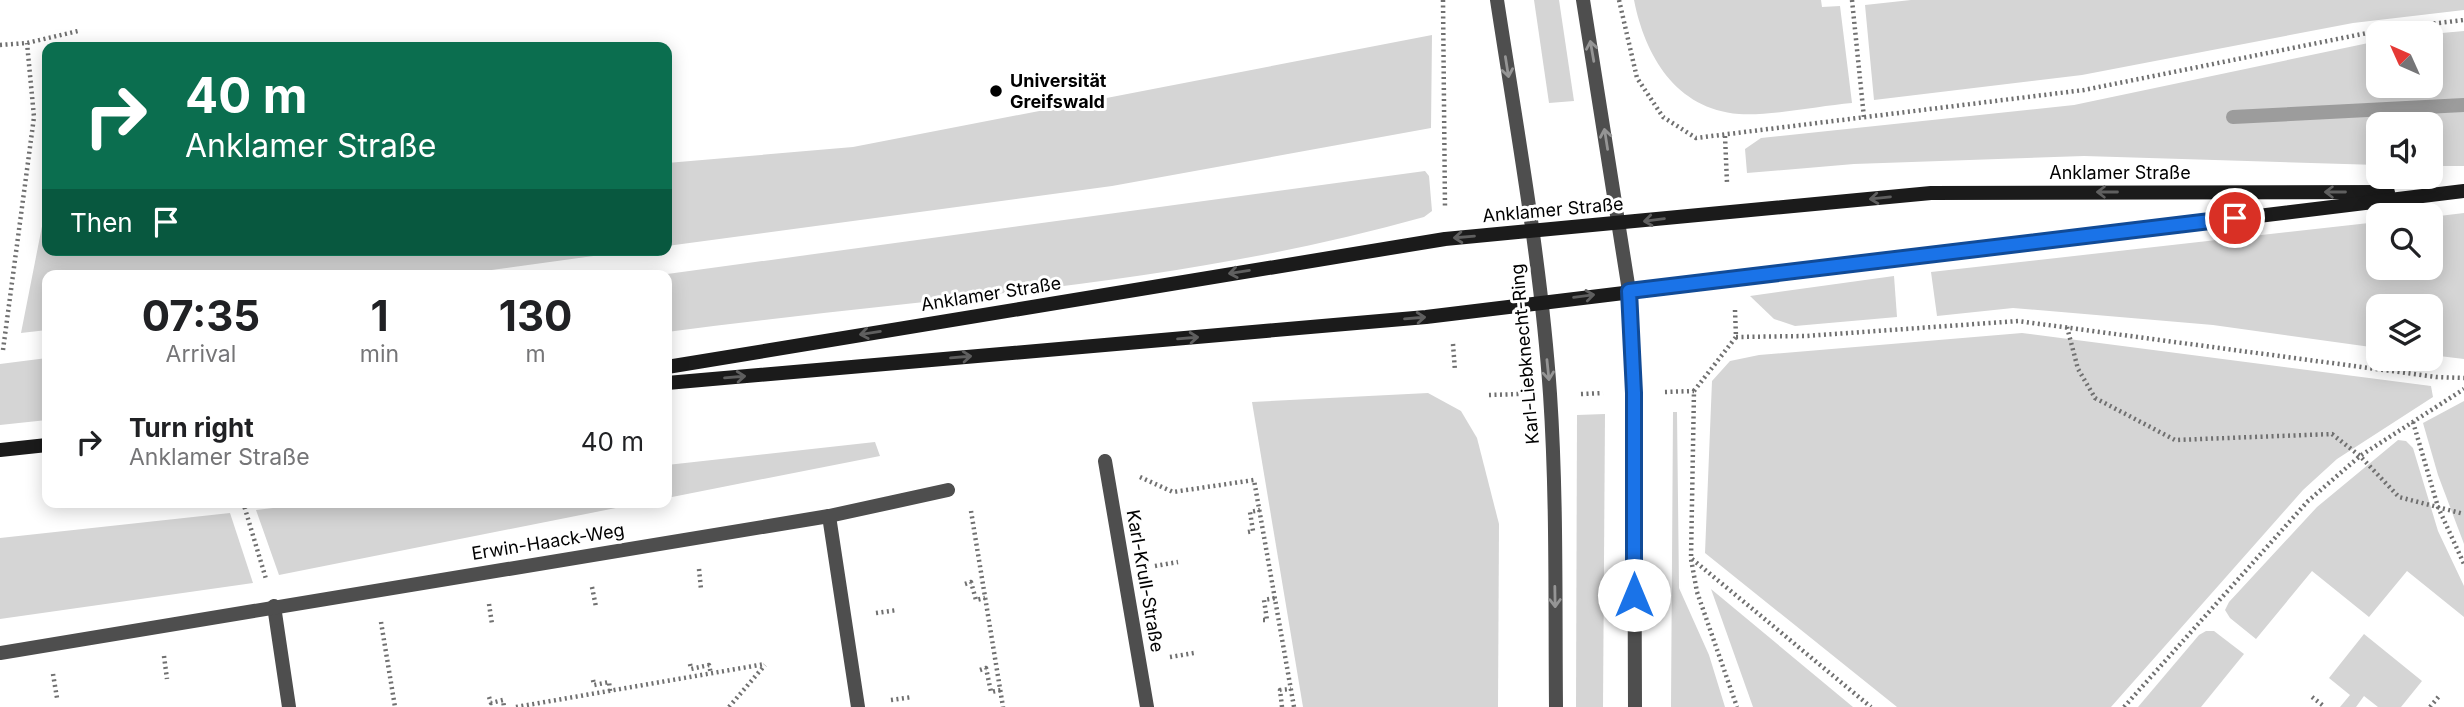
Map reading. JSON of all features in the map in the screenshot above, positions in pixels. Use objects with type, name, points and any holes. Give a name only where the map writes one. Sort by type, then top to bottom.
[{"type":"main road","name":"Anklamer Straße","points":[[672,366],[1445,239],[1931,193],[2458,191]]},
{"type":"main road","name":"Anklamer Straße","points":[[672,383],[1426,317],[2458,191]]},
{"type":"main road","points":[[0,450],[42,445]]},
{"type":"street","name":"Karl-Liebknecht-Ring","points":[[1497,0],[1532,231],[1553,439],[1556,707]]},
{"type":"street","points":[[1583,0],[1629,291],[1634,393],[1635,707]]},
{"type":"street","name":"Karl-Krull-Straße","points":[[1105,461],[1147,707]]},
{"type":"street","name":"Erwin-Haack-Weg","points":[[0,653],[829,516],[948,490]]},
{"type":"street","points":[[829,516],[858,707]]},
{"type":"street","points":[[274,606],[289,707]]},
{"type":"path","points":[[1443,0],[1444,189]]},
{"type":"path","points":[[1619,0],[1637,78],[1663,117],[1696,138],[2084,90],[2387,29],[2464,20]]},
{"type":"path","points":[[1852,0],[1864,118]]},
{"type":"path","points":[[0,45],[27,43],[78,31]]},
{"type":"path","points":[[4,350],[34,117],[27,43]]},
{"type":"path","points":[[1737,707],[1697,592],[1691,559],[1694,391],[1737,337],[1806,336],[2018,321],[2436,377],[2464,378]]},
{"type":"path","points":[[2067,327],[2078,369],[2095,398],[2175,440],[2332,434],[2360,456],[2399,497],[2464,514]]},
{"type":"path","points":[[2124,707],[2308,501],[2360,456],[2464,389]]},
{"type":"path","points":[[1654,392],[1694,391]]},
{"type":"path","points":[[1489,395],[1532,394]]},
{"type":"path","points":[[1575,394],[1611,394]]},
{"type":"path","points":[[2413,422],[2438,507],[2464,564]]},
{"type":"path","points":[[1105,461],[1173,492],[1254,480],[1294,707]]},
{"type":"path","points":[[948,490],[970,505],[1003,707]]},
{"type":"path","points":[[245,508],[274,606]]},
{"type":"path","points":[[1248,532],[1253,531],[1250,512],[1260,510]]},
{"type":"path","points":[[1691,559],[1871,707]]},
{"type":"path","points":[[965,583],[971,582],[976,600],[985,598]]},
{"type":"path","points":[[376,590],[395,707]]},
{"type":"path","points":[[488,591],[492,624]]},
{"type":"path","points":[[1263,620],[1267,620],[1264,600],[1275,597]]},
{"type":"path","points":[[876,613],[897,610]]},
{"type":"path","points":[[162,647],[167,679]]},
{"type":"path","points":[[690,664],[691,669],[709,665],[711,674]]},
{"type":"path","points":[[516,707],[765,664],[729,707]]},
{"type":"path","points":[[52,667],[57,698]]},
{"type":"path","points":[[980,670],[986,668],[991,692],[1001,690]]},
{"type":"path","points":[[593,680],[594,685],[609,682],[610,691]]},
{"type":"path","points":[[1282,707],[1280,691],[1291,689]]},
{"type":"path","points":[[2430,707],[2440,695]]},
{"type":"path","points":[[891,701],[912,697]]},
{"type":"path","points":[[2312,697],[2325,707]]},
{"type":"path","points":[[489,698],[491,703],[503,700],[504,707]]},
{"type":"shaded area","points":[[1534,0],[1559,0],[1574,101],[1549,103]]},
{"type":"shaded area","points":[[1634,0],[1821,0],[1822,7],[1840,6],[1852,103],[1739,114],[1717,110],[1698,102],[1667,76],[1655,59],[1646,41]]},
{"type":"shaded area","points":[[1911,0],[2464,0],[2464,10],[2353,23],[2082,75],[1874,100],[1865,5]]},
{"type":"shaded area","points":[[2464,31],[2464,166],[2443,166],[2443,112],[2366,112],[2366,165],[2084,156],[1854,164],[1747,173],[1745,149],[1761,138],[2074,105],[2366,44],[2366,98],[2443,98],[2443,33]]},
{"type":"shaded area","points":[[1432,35],[1431,128],[1112,186],[672,245],[672,163],[853,147]]},
{"type":"shaded area","points":[[1425,171],[1429,176],[1432,211],[1424,217],[1331,241],[1237,260],[1048,288],[672,331],[672,273]]},
{"type":"shaded area","points":[[2464,213],[2464,359],[2443,356],[2443,294],[2366,294],[2366,346],[2213,325],[2013,308],[1937,316],[1931,272],[2366,223],[2366,280],[2443,280],[2443,216]]},
{"type":"shaded area","points":[[42,226],[42,256],[593,256],[491,270],[42,270],[42,331],[21,333]]},
{"type":"shaded area","points":[[1894,276],[1897,317],[1795,326],[1774,319],[1750,296]]},
{"type":"shaded area","points":[[2022,333],[2431,386],[2433,397],[2337,459],[2303,490],[2111,707],[1897,707],[1705,553],[1712,381],[1730,361],[1759,355]]},
{"type":"shaded area","points":[[42,359],[42,421],[0,425],[0,364]]},
{"type":"shaded area","points":[[1428,393],[1461,411],[1477,438],[1499,524],[1498,707],[1303,707],[1252,402]]},
{"type":"shaded area","points":[[2464,401],[2464,544],[2438,475],[2423,423]]},
{"type":"shaded area","points":[[1673,412],[1677,412],[1679,588],[1709,655],[1725,707],[1671,707]]},
{"type":"shaded area","points":[[1605,414],[1603,707],[1576,707],[1577,415]]},
{"type":"shaded area","points":[[2398,440],[2406,441],[2413,448],[2438,531],[2464,586],[2464,617],[2407,571],[2369,617],[2312,571],[2256,639],[2230,618],[2225,610],[2229,602],[2317,507]]},
{"type":"shaded area","points":[[875,442],[880,456],[672,497],[672,464]]},
{"type":"shaded area","points":[[273,508],[616,508],[279,575],[256,510]]},
{"type":"shaded area","points":[[230,513],[253,583],[0,619],[0,538]]},
{"type":"shaded area","points":[[1711,589],[1853,707],[1753,707]]},
{"type":"shaded area","points":[[2214,631],[2244,654],[2201,707],[2138,707],[2199,635]]},
{"type":"shaded area","points":[[2364,634],[2422,681],[2401,707],[2378,707],[2364,696],[2356,707],[2340,707],[2350,695],[2329,678]]},
{"type":"waterway","points":[[2233,117],[2464,105]]},
{"type":"place","name":"Universität Greifswald","points":[[996,91]]},
{"type":"route","points":[[1634,595],[1634,393],[1629,291],[2235,218]]}]
